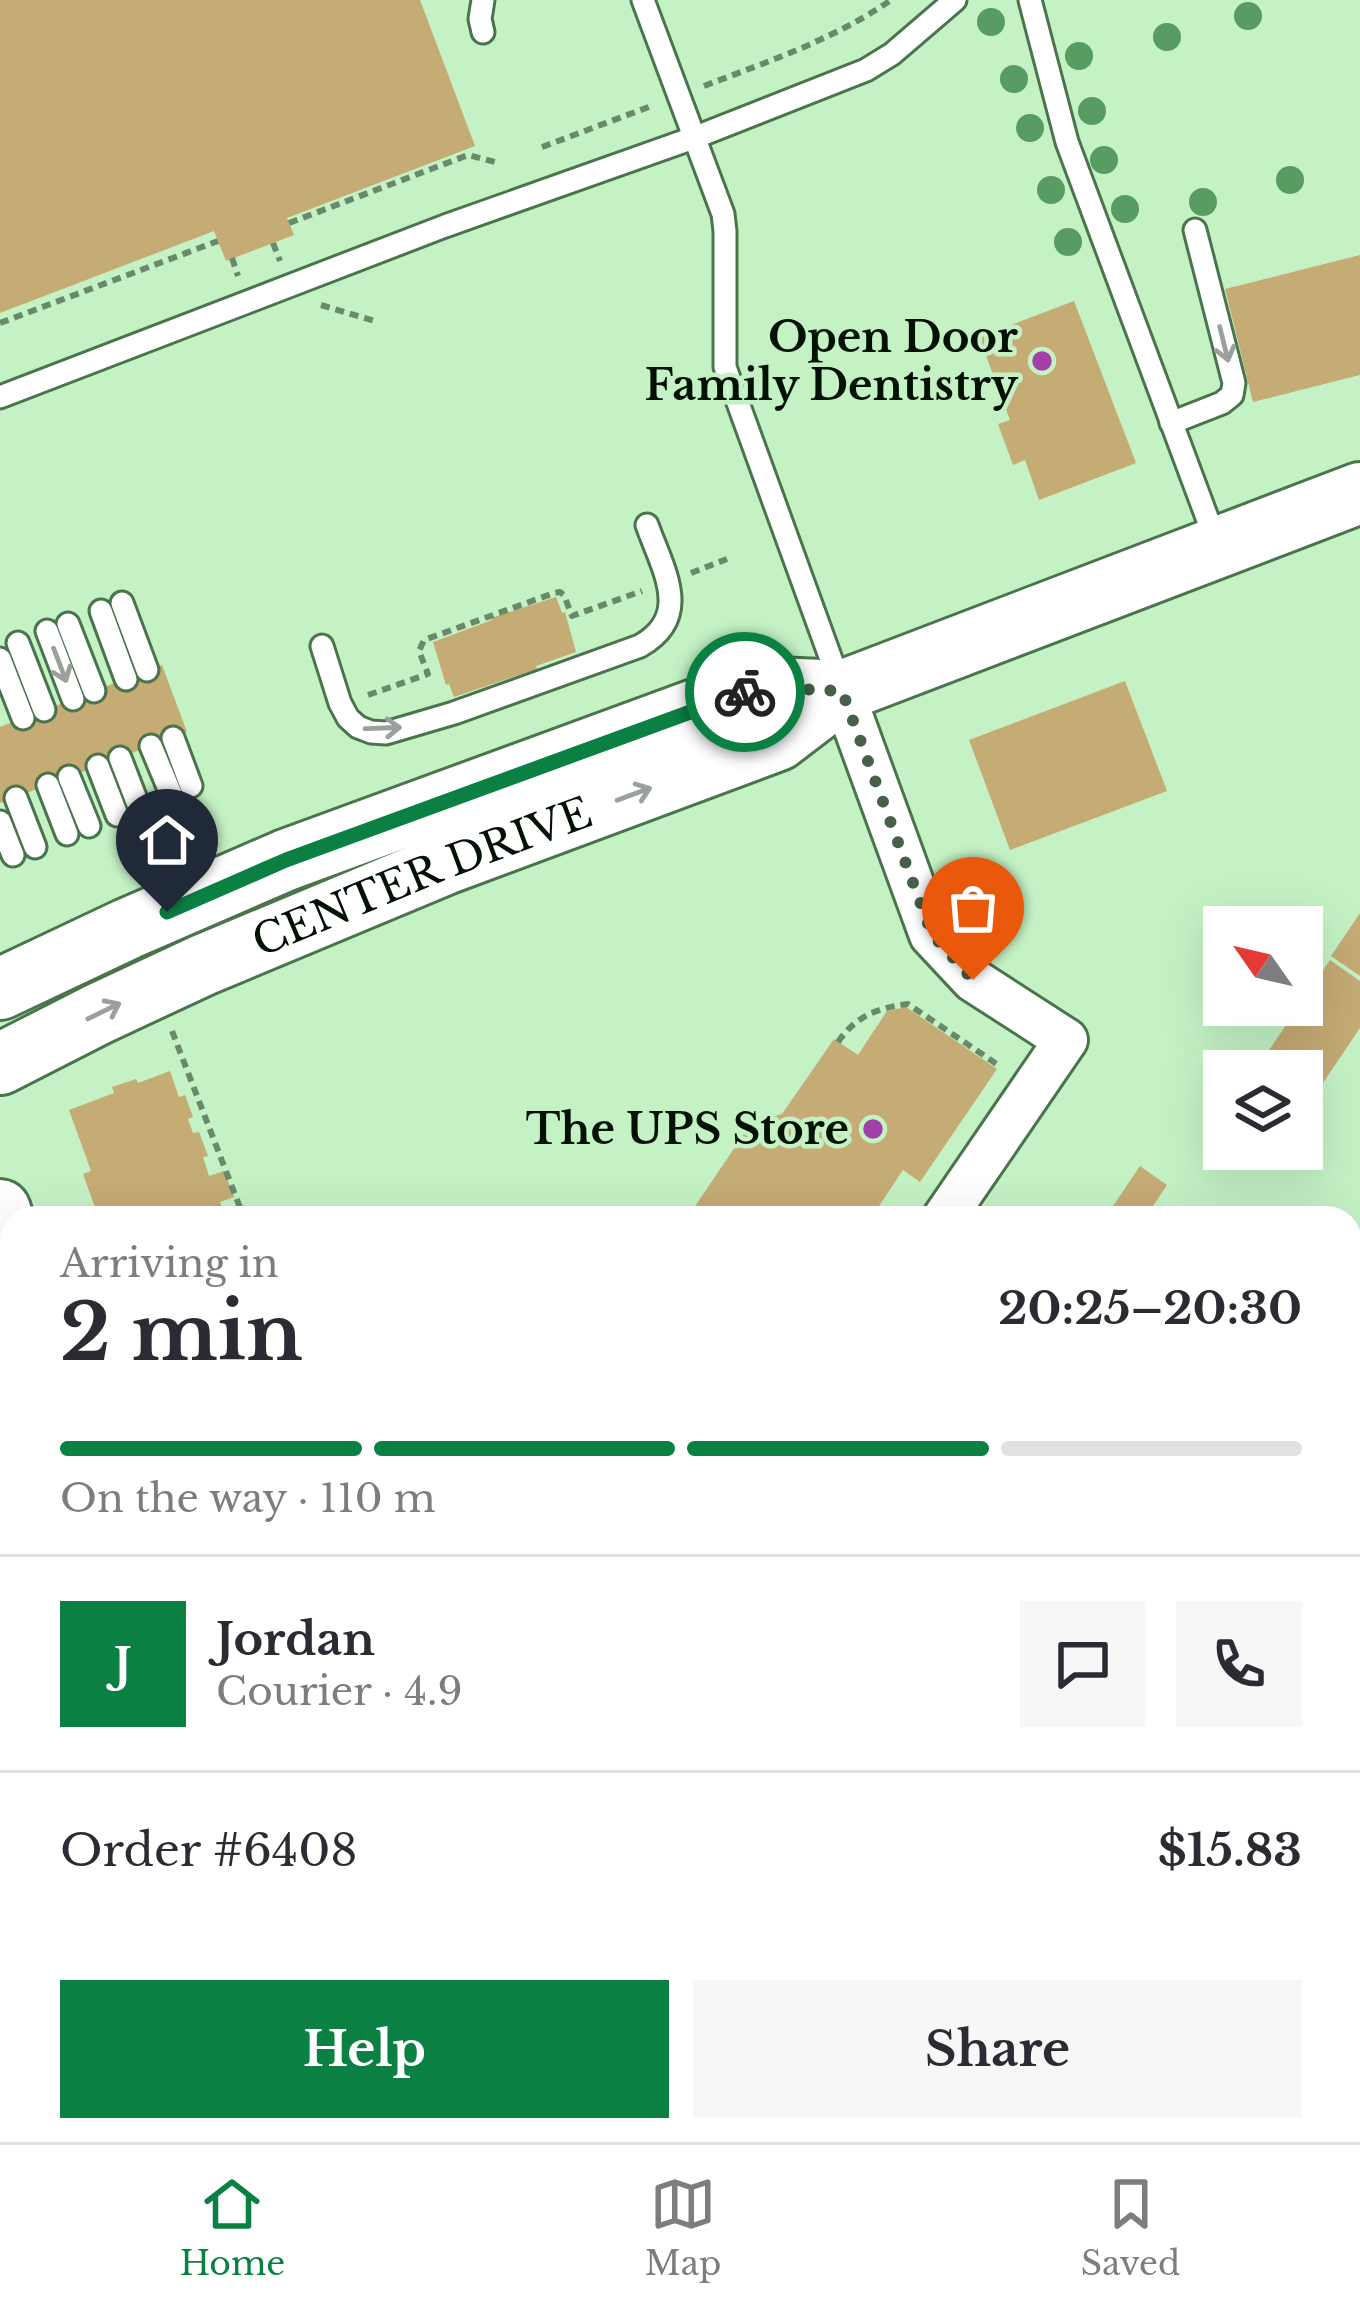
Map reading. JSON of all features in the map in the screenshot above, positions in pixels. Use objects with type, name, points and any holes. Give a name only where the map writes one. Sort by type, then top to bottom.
[{"type":"main road","name":"CENTER DRIVE","points":[[0,1064],[98,1014],[446,864],[778,740],[842,691],[1360,494]]},
{"type":"main road","name":"CENTER DRIVE","points":[[0,989],[286,860],[758,687],[842,691]]},
{"type":"street","points":[[842,691],[932,934],[973,980],[1066,1040],[952,1206]]},
{"type":"lane","points":[[483,32],[484,0]]},
{"type":"lane","points":[[643,0],[723,214],[724,368],[842,691]]},
{"type":"lane","points":[[0,398],[866,70],[955,0]]},
{"type":"lane","points":[[1030,0],[1067,142],[1218,547]]},
{"type":"lane","points":[[1171,423],[1222,403],[1232,394],[1234,382],[1196,230]]},
{"type":"lane","points":[[322,646],[348,718],[371,733],[454,713],[640,646],[662,631],[671,607],[671,594],[647,525]]},
{"type":"lane","points":[[111,607],[137,675]]},
{"type":"lane","points":[[57,628],[84,695]]},
{"type":"lane","points":[[0,658],[33,714],[18,643]]},
{"type":"lane","points":[[162,742],[181,790]]},
{"type":"lane","points":[[98,766],[128,811],[120,758]]},
{"type":"lane","points":[[67,834],[59,781],[88,826]]},
{"type":"lane","points":[[16,798],[35,847]]},
{"type":"lane","points":[[0,822],[13,855]]},
{"type":"path","points":[[704,86],[832,36],[891,0]]},
{"type":"path","points":[[542,147],[657,104]]},
{"type":"path","points":[[561,140],[566,154]]},
{"type":"path","points":[[289,223],[469,155],[499,164]]},
{"type":"path","points":[[0,323],[218,241]]},
{"type":"path","points":[[273,243],[280,263]]},
{"type":"path","points":[[232,259],[239,279]]},
{"type":"path","points":[[678,578],[727,560]]},
{"type":"path","points":[[363,697],[428,674],[419,651],[424,640],[554,593],[564,596],[572,616],[656,586]]},
{"type":"path","points":[[838,1042],[851,1023],[908,1004],[1006,1070]]},
{"type":"path","points":[[167,1018],[239,1206]]},
{"type":"building","points":[[0,0],[420,0],[475,146],[287,218],[294,235],[226,261],[214,231],[0,313]]},
{"type":"building","points":[[1360,255],[1360,375],[1253,402],[1225,289]]},
{"type":"building","points":[[1074,301],[1136,463],[1039,500],[1025,460],[1013,465],[998,424],[1010,420],[979,337]]},
{"type":"building","points":[[556,597],[576,652],[454,697],[433,642]]},
{"type":"building","points":[[162,665],[187,732],[0,803],[0,727]]},
{"type":"building","points":[[1125,681],[1167,791],[1010,850],[969,740]]},
{"type":"building","points":[[1360,913],[1360,976],[1331,956]]},
{"type":"building","points":[[1330,960],[1360,981],[1360,1028],[1323,1083],[1323,1050],[1269,1050],[1285,1026],[1323,1026],[1323,970]]},
{"type":"building","points":[[906,1007],[997,1069],[920,1182],[903,1170],[879,1206],[695,1206],[752,1122],[782,1114],[834,1039],[858,1055],[887,1011]]},
{"type":"building","points":[[170,1071],[179,1097],[185,1095],[193,1133],[199,1132],[208,1156],[203,1157],[209,1176],[224,1171],[234,1197],[220,1202],[222,1206],[95,1206],[83,1174],[91,1171],[69,1110],[114,1093],[112,1087],[136,1079],[138,1083]]},
{"type":"building","points":[[1140,1166],[1167,1185],[1153,1206],[1113,1206]]},
{"type":"way so far","points":[[745,692],[758,687],[842,691],[932,934],[973,980]]},
{"type":"place","name":"Open Door Family Dentistry","points":[[1042,361]]},
{"type":"place","name":"The UPS Store","points":[[873,1129]]},
{"type":"route","points":[[167,912],[286,860],[745,692]]}]
